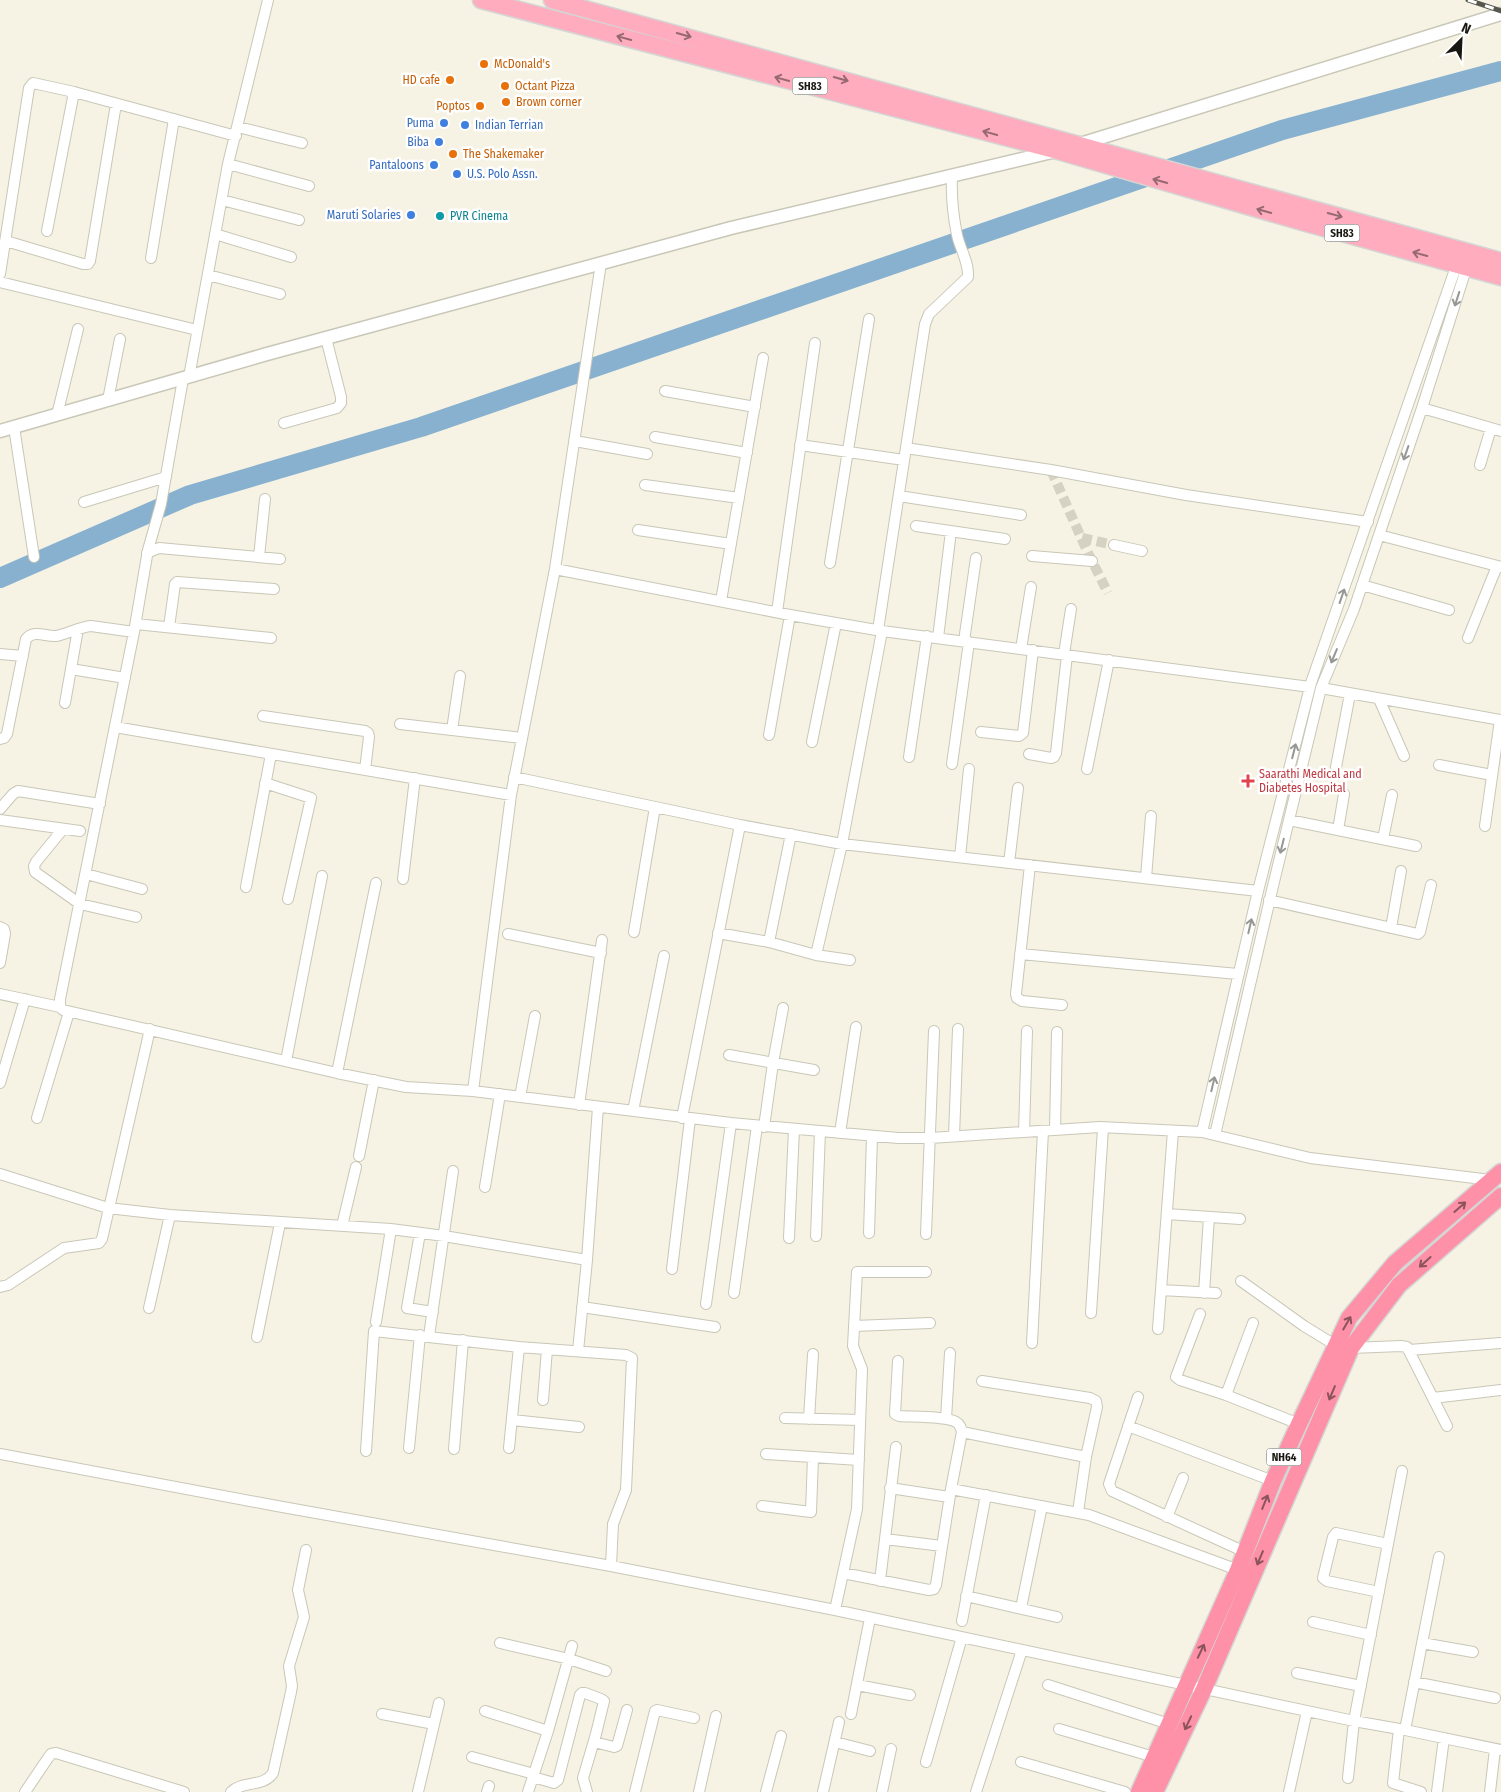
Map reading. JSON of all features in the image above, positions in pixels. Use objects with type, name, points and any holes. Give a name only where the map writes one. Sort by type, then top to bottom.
[{"type":"highway","name":"NH64","points":[[1139,1792],[1238,1570],[1273,1481],[1349,1318],[1395,1264],[1496,1176]]},
{"type":"highway","name":"NH64","points":[[1155,1792],[1204,1688],[1351,1348],[1400,1285],[1501,1196]]},
{"type":"main road","name":"SH83","points":[[481,0],[1058,151],[1142,169],[1464,258],[1501,261]]},
{"type":"main road","name":"SH83","points":[[552,0],[1077,145],[1142,169]]},
{"type":"main road","name":"SH83","points":[[1464,258],[1501,277]]},
{"type":"street","points":[[37,1118],[64,1010],[60,999],[135,628],[148,552],[161,504],[197,330],[228,164],[268,0]]},
{"type":"street","points":[[0,431],[326,338],[731,228],[1058,151],[1501,14]]},
{"type":"street","points":[[0,274],[29,88],[33,83],[174,119],[302,143]]},
{"type":"street","points":[[46,231],[74,92]]},
{"type":"street","points":[[6,241],[83,264],[90,262],[116,104]]},
{"type":"street","points":[[151,258],[174,119]]},
{"type":"street","points":[[228,164],[309,186]]},
{"type":"street","points":[[816,955],[842,844],[880,630],[925,324],[929,314],[936,306],[964,283],[968,277],[968,270],[957,237],[952,209],[952,176]]},
{"type":"street","points":[[222,200],[299,220]]},
{"type":"street","points":[[215,234],[291,258]]},
{"type":"street","points":[[1215,1134],[1289,820],[1316,687],[1351,616],[1362,585],[1422,408],[1464,258]]},
{"type":"street","points":[[1202,1132],[1258,892],[1316,687],[1368,522],[1464,258]]},
{"type":"street","points":[[473,1091],[511,795],[555,568],[601,263]]},
{"type":"street","points":[[208,275],[280,294]]},
{"type":"street","points":[[0,282],[197,330]]},
{"type":"street","points":[[830,563],[869,319]]},
{"type":"street","points":[[57,415],[78,329]]},
{"type":"street","points":[[284,423],[340,406],[341,397],[326,338]]},
{"type":"street","points":[[108,400],[120,339]]},
{"type":"street","points":[[777,612],[815,343]]},
{"type":"street","points":[[721,601],[763,358]]},
{"type":"street","points":[[665,391],[755,407]]},
{"type":"street","points":[[1422,408],[1496,430],[1480,465]]},
{"type":"street","points":[[14,427],[34,557]]},
{"type":"street","points":[[655,437],[747,453]]},
{"type":"street","points":[[575,441],[647,454]]},
{"type":"street","points":[[800,445],[904,460]]},
{"type":"street","points":[[906,448],[1051,470],[1186,495],[1368,522]]},
{"type":"street","points":[[84,502],[166,477]]},
{"type":"street","points":[[645,485],[739,498]]},
{"type":"street","points":[[899,496],[1020,515]]},
{"type":"street","points":[[259,557],[266,498]]},
{"type":"street","points":[[916,526],[1005,539]]},
{"type":"street","points":[[638,530],[731,544]]},
{"type":"street","points":[[938,638],[951,531]]},
{"type":"street","points":[[1379,535],[1499,566],[1468,638]]},
{"type":"street","points":[[1114,545],[1142,551]]},
{"type":"street","points":[[148,552],[159,548],[280,559]]},
{"type":"street","points":[[1032,556],[1092,561]]},
{"type":"street","points":[[952,764],[976,558]]},
{"type":"street","points":[[555,568],[836,623],[966,642],[1316,687],[1500,720],[1495,773],[1485,826]]},
{"type":"street","points":[[169,627],[175,584],[177,582],[274,589]]},
{"type":"street","points":[[1362,585],[1449,610]]},
{"type":"street","points":[[1021,649],[1031,587]]},
{"type":"street","points":[[1029,754],[1051,758],[1056,753],[1071,608]]},
{"type":"street","points":[[769,735],[790,615]]},
{"type":"street","points":[[812,742],[836,623]]},
{"type":"street","points":[[0,739],[4,738],[7,734],[26,639],[34,633],[58,636],[91,626],[169,627],[271,638]]},
{"type":"street","points":[[65,703],[78,629]]},
{"type":"street","points":[[909,758],[927,636]]},
{"type":"street","points":[[981,732],[1019,736],[1023,733],[1033,650]]},
{"type":"street","points":[[0,654],[23,656]]},
{"type":"street","points":[[1087,769],[1109,660]]},
{"type":"street","points":[[71,668],[125,678]]},
{"type":"street","points":[[452,730],[460,676]]},
{"type":"street","points":[[1336,767],[1350,694]]},
{"type":"street","points":[[1379,699],[1404,756]]},
{"type":"street","points":[[263,716],[365,731],[369,737],[365,770]]},
{"type":"street","points":[[400,724],[522,738]]},
{"type":"street","points":[[115,727],[511,795]]},
{"type":"street","points":[[246,887],[271,754]]},
{"type":"street","points":[[1439,765],[1495,773]]},
{"type":"street","points":[[960,857],[969,769]]},
{"type":"street","points":[[514,777],[740,825],[842,844],[1258,892]]},
{"type":"street","points":[[403,879],[415,778]]},
{"type":"street","points":[[265,783],[311,798],[288,899]]},
{"type":"street","points":[[1009,863],[1018,788]]},
{"type":"street","points":[[0,810],[13,794],[18,792],[100,804]]},
{"type":"street","points":[[1338,830],[1344,794]]},
{"type":"street","points":[[1383,840],[1392,795]]},
{"type":"street","points":[[634,932],[655,807]]},
{"type":"street","points":[[1146,878],[1151,816]]},
{"type":"street","points":[[0,820],[80,831]]},
{"type":"street","points":[[1289,820],[1416,846]]},
{"type":"street","points":[[672,1269],[686,1118],[718,933],[740,825]]},
{"type":"street","points":[[63,829],[36,862],[34,866],[35,872],[80,904],[136,917]]},
{"type":"street","points":[[769,942],[791,834]]},
{"type":"street","points":[[1030,865],[1016,994],[1017,998],[1022,1001],[1062,1005]]},
{"type":"street","points":[[1391,928],[1401,871]]},
{"type":"street","points":[[86,874],[142,889]]},
{"type":"street","points":[[286,1061],[322,876]]},
{"type":"street","points":[[337,1073],[376,883]]},
{"type":"street","points":[[1269,900],[1414,934],[1420,932],[1431,885]]},
{"type":"street","points":[[0,927],[4,929],[5,934],[0,963]]},
{"type":"street","points":[[718,933],[769,942],[816,955],[850,960]]},
{"type":"street","points":[[508,934],[601,952]]},
{"type":"street","points":[[579,1104],[602,940]]},
{"type":"street","points":[[1020,954],[1238,974]]},
{"type":"street","points":[[633,1111],[664,956]]},
{"type":"street","points":[[0,994],[337,1073],[418,1088],[500,1094],[731,1124],[872,1136],[930,1138],[1104,1128],[1202,1132],[1310,1158],[1496,1176]]},
{"type":"street","points":[[0,1083],[25,999]]},
{"type":"street","points":[[734,1294],[760,1126],[783,1008]]},
{"type":"street","points":[[520,1097],[535,1016]]},
{"type":"street","points":[[840,1133],[856,1027]]},
{"type":"street","points":[[0,1287],[8,1285],[64,1248],[99,1243],[102,1239],[150,1029]]},
{"type":"street","points":[[954,1136],[958,1029]]},
{"type":"street","points":[[926,1234],[934,1031]]},
{"type":"street","points":[[1024,1132],[1027,1031]]},
{"type":"street","points":[[1055,1130],[1057,1032]]},
{"type":"street","points":[[729,1055],[814,1070]]},
{"type":"street","points":[[360,1156],[374,1080]]},
{"type":"street","points":[[485,1187],[500,1094]]},
{"type":"street","points":[[578,1351],[587,1260],[598,1107]]},
{"type":"street","points":[[706,1304],[731,1124]]},
{"type":"street","points":[[1091,1313],[1104,1128]]},
{"type":"street","points":[[789,1238],[794,1129]]},
{"type":"street","points":[[816,1236],[820,1131]]},
{"type":"street","points":[[1032,1343],[1043,1131]]},
{"type":"street","points":[[1158,1329],[1173,1131]]},
{"type":"street","points":[[869,1233],[872,1136]]},
{"type":"street","points":[[342,1226],[356,1167]]},
{"type":"street","points":[[408,1448],[425,1336],[433,1312],[453,1171]]},
{"type":"street","points":[[0,1174],[108,1208],[170,1215],[391,1229],[587,1260]]},
{"type":"street","points":[[1167,1214],[1240,1219]]},
{"type":"street","points":[[149,1308],[170,1215]]},
{"type":"street","points":[[1204,1293],[1209,1217]]},
{"type":"street","points":[[257,1337],[280,1223]]},
{"type":"street","points":[[376,1322],[391,1229]]},
{"type":"street","points":[[420,1233],[407,1308],[433,1312]]},
{"type":"street","points":[[835,1610],[856,1517],[862,1369],[853,1350],[857,1272],[926,1272]]},
{"type":"street","points":[[1242,1281],[1304,1326],[1335,1345]]},
{"type":"street","points":[[1161,1290],[1216,1293]]},
{"type":"street","points":[[582,1307],[715,1327]]},
{"type":"street","points":[[1200,1314],[1176,1372],[1176,1377],[1299,1424]]},
{"type":"street","points":[[854,1326],[930,1323]]},
{"type":"street","points":[[1226,1395],[1253,1323]]},
{"type":"street","points":[[366,1451],[374,1331],[519,1347],[626,1355],[632,1358],[626,1490],[613,1524],[612,1566]]},
{"type":"street","points":[[454,1449],[463,1340]]},
{"type":"street","points":[[1351,1348],[1401,1346],[1409,1350],[1501,1343]]},
{"type":"street","points":[[509,1448],[519,1347]]},
{"type":"street","points":[[543,1400],[547,1349]]},
{"type":"street","points":[[1409,1350],[1447,1426]]},
{"type":"street","points":[[809,1418],[812,1354]]},
{"type":"street","points":[[946,1420],[950,1354]]},
{"type":"street","points":[[844,1573],[880,1581],[934,1589],[936,1585],[950,1493],[962,1432],[956,1422],[895,1414],[898,1361]]},
{"type":"street","points":[[982,1381],[1090,1398],[1096,1401],[1097,1408],[1086,1457],[1078,1512]]},
{"type":"street","points":[[1433,1398],[1501,1390]]},
{"type":"street","points":[[1138,1397],[1109,1484],[1112,1492],[1245,1552]]},
{"type":"street","points":[[785,1418],[860,1420]]},
{"type":"street","points":[[512,1420],[579,1427]]},
{"type":"street","points":[[1128,1426],[1273,1481]]},
{"type":"street","points":[[962,1432],[1086,1457]]},
{"type":"street","points":[[880,1581],[896,1447]]},
{"type":"street","points":[[0,1454],[285,1508],[612,1566],[835,1610],[1498,1750],[1490,1792]]},
{"type":"street","points":[[766,1454],[859,1460]]},
{"type":"street","points":[[762,1506],[811,1512],[812,1457]]},
{"type":"street","points":[[1348,1778],[1354,1721],[1402,1471]]},
{"type":"street","points":[[1167,1516],[1183,1478]]},
{"type":"street","points":[[890,1488],[986,1495],[1078,1512],[1238,1570]]},
{"type":"street","points":[[962,1621],[986,1495]]},
{"type":"street","points":[[1021,1608],[1042,1506]]},
{"type":"street","points":[[1379,1592],[1326,1581],[1323,1578],[1332,1537],[1336,1533],[1388,1544]]},
{"type":"street","points":[[885,1539],[942,1546]]},
{"type":"street","points":[[231,1792],[235,1788],[263,1782],[273,1772],[292,1686],[289,1666],[304,1622],[298,1590],[306,1550]]},
{"type":"street","points":[[1421,1792],[1394,1783],[1392,1780],[1439,1557]]},
{"type":"street","points":[[966,1596],[1057,1617]]},
{"type":"street","points":[[851,1714],[870,1618]]},
{"type":"street","points":[[1313,1622],[1371,1635]]},
{"type":"street","points":[[926,1762],[962,1637]]},
{"type":"street","points":[[500,1643],[569,1659],[606,1672]]},
{"type":"street","points":[[1422,1643],[1473,1652]]},
{"type":"street","points":[[528,1792],[548,1731],[572,1646]]},
{"type":"street","points":[[976,1792],[1022,1650]]},
{"type":"street","points":[[1297,1674],[1361,1686]]},
{"type":"street","points":[[1414,1682],[1495,1698]]},
{"type":"street","points":[[857,1685],[910,1695]]},
{"type":"street","points":[[1048,1685],[1168,1724]]},
{"type":"street","points":[[472,1758],[554,1783],[558,1780],[582,1693],[604,1701],[583,1778],[587,1792]]},
{"type":"street","points":[[418,1792],[440,1703]]},
{"type":"street","points":[[594,1742],[617,1746],[627,1710]]},
{"type":"street","points":[[635,1792],[655,1712],[657,1710],[694,1718]]},
{"type":"street","points":[[485,1711],[548,1731]]},
{"type":"street","points":[[1289,1792],[1307,1711]]},
{"type":"street","points":[[382,1714],[434,1724]]},
{"type":"street","points":[[699,1792],[716,1716]]},
{"type":"street","points":[[823,1792],[839,1722]]},
{"type":"street","points":[[1059,1729],[1154,1757]]},
{"type":"street","points":[[766,1792],[780,1736]]},
{"type":"street","points":[[1437,1792],[1444,1738]]},
{"type":"street","points":[[835,1742],[870,1751]]},
{"type":"street","points":[[882,1792],[891,1750]]},
{"type":"street","points":[[26,1792],[51,1754],[56,1753],[184,1792]]},
{"type":"street","points":[[1021,1762],[1125,1792]]},
{"type":"waterway","points":[[0,578],[190,495],[421,427],[1282,130],[1501,71]]},
{"type":"tunnel","points":[[1051,470],[1108,593]]},
{"type":"tunnel","points":[[1082,538],[1114,545]]},
{"type":"railway","points":[[1468,0],[1501,11]]},
{"type":"place","name":"McDonald's","points":[[484,64]]},
{"type":"place","name":"HD cafe","points":[[450,80]]},
{"type":"place","name":"Octant Pizza","points":[[505,86]]},
{"type":"place","name":"Brown corner","points":[[506,102]]},
{"type":"place","name":"Poptos","points":[[480,106]]},
{"type":"place","name":"Puma","points":[[444,123]]},
{"type":"place","name":"Indian Terrian","points":[[465,125]]},
{"type":"place","name":"Biba","points":[[439,142]]},
{"type":"place","name":"The Shakemaker","points":[[453,154]]},
{"type":"place","name":"Pantaloons","points":[[434,165]]},
{"type":"place","name":"U.S. Polo Assn.","points":[[457,174]]},
{"type":"place","name":"Maruti Solaries","points":[[411,215]]},
{"type":"place","name":"PVR Cinema","points":[[440,216]]},
{"type":"place","name":"Saarathi Medical and Diabetes Hospital","points":[[1248,781]]}]
